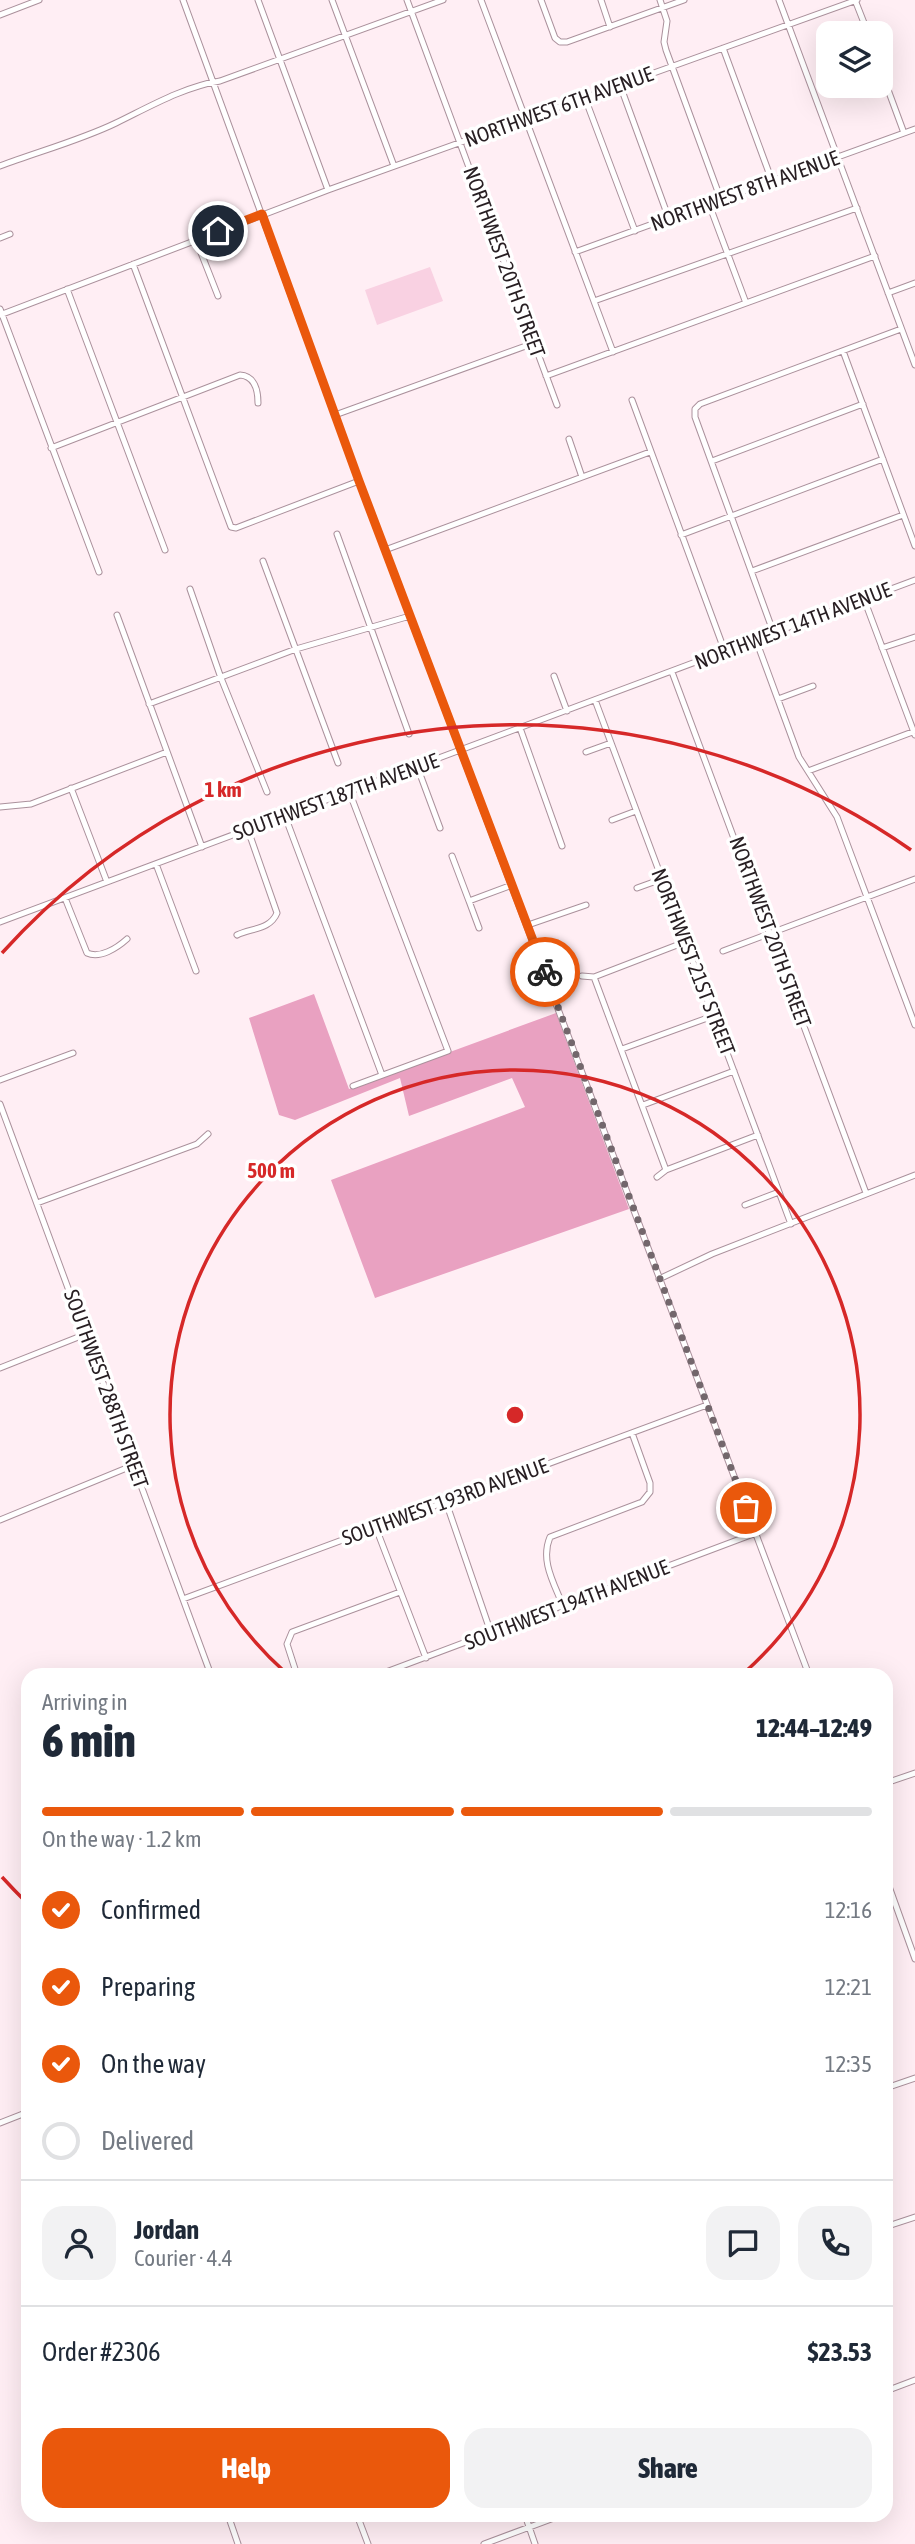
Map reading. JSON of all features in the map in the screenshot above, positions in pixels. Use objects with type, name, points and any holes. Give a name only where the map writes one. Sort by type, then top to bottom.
[{"type":"street","points":[[0,15],[39,0]]},
{"type":"street","points":[[183,0],[359,481],[806,1668]]},
{"type":"street","points":[[258,0],[328,190]]},
{"type":"street","points":[[332,0],[394,166]]},
{"type":"street","name":"NORTHWEST 20TH STREET","points":[[407,0],[557,405]]},
{"type":"street","points":[[0,166],[111,125],[155,103],[443,0]]},
{"type":"street","points":[[481,0],[613,352]]},
{"type":"street","points":[[541,0],[555,38],[567,43],[684,0]]},
{"type":"street","points":[[601,0],[610,26]]},
{"type":"street","points":[[660,0],[667,21],[664,41],[671,66],[721,200]]},
{"type":"street","points":[[779,0],[915,365]]},
{"type":"street","points":[[856,0],[863,21]]},
{"type":"street","name":"NORTHWEST 6TH AVENUE","points":[[1,312],[262,214],[856,0]]},
{"type":"street","points":[[723,48],[772,181]]},
{"type":"street","points":[[620,85],[669,219]]},
{"type":"street","points":[[585,98],[635,231]]},
{"type":"street","points":[[891,98],[904,133]]},
{"type":"street","name":"NORTHWEST 8TH AVENUE","points":[[575,252],[915,129]]},
{"type":"street","points":[[709,204],[746,303]]},
{"type":"street","points":[[594,301],[857,208]]},
{"type":"street","points":[[0,238],[10,234]]},
{"type":"street","points":[[196,240],[218,296]]},
{"type":"street","points":[[546,376],[875,256]]},
{"type":"street","points":[[133,264],[181,398],[232,527],[236,528],[359,481]]},
{"type":"street","points":[[888,293],[915,283]]},
{"type":"street","points":[[67,289],[166,550]]},
{"type":"street","points":[[1,312],[99,572]]},
{"type":"street","points":[[774,634],[695,418],[695,409],[700,404],[901,329]]},
{"type":"street","points":[[335,415],[534,343]]},
{"type":"street","points":[[843,351],[915,546]]},
{"type":"street","points":[[51,448],[246,375],[252,381],[258,403]]},
{"type":"street","points":[[632,400],[726,652]]},
{"type":"street","points":[[712,461],[863,404]]},
{"type":"street","points":[[569,439],[582,477]]},
{"type":"street","points":[[385,550],[650,452]]},
{"type":"street","points":[[681,535],[883,459]]},
{"type":"street","points":[[752,571],[903,515]]},
{"type":"street","points":[[337,534],[409,734]]},
{"type":"street","points":[[263,561],[338,763]]},
{"type":"street","name":"NORTHWEST 14TH AVENUE","points":[[672,672],[915,580]]},
{"type":"street","points":[[190,589],[221,678],[267,793]]},
{"type":"street","points":[[808,771],[915,733],[864,599]]},
{"type":"street","points":[[117,615],[202,846]]},
{"type":"street","points":[[149,704],[296,649],[410,616]]},
{"type":"street","points":[[883,648],[915,637]]},
{"type":"street","points":[[756,640],[799,757],[838,817],[915,1025]]},
{"type":"street","name":"NORTHWEST 20TH STREET","points":[[672,672],[866,1193]]},
{"type":"street","name":"SOUTHWEST 187TH AVENUE","points":[[0,922],[672,672]]},
{"type":"street","points":[[554,676],[567,711]]},
{"type":"street","points":[[778,699],[813,686]]},
{"type":"street","name":"NORTHWEST 21ST STREET","points":[[595,700],[791,1224]]},
{"type":"street","points":[[520,728],[562,846]]},
{"type":"street","points":[[586,752],[611,743]]},
{"type":"street","points":[[0,807],[31,804],[167,752]]},
{"type":"street","points":[[417,766],[440,828]]},
{"type":"street","points":[[71,788],[107,882]]},
{"type":"street","points":[[349,792],[448,1051],[353,1086]]},
{"type":"street","points":[[612,820],[636,811]]},
{"type":"street","points":[[285,816],[382,1075]]},
{"type":"street","points":[[237,935],[270,923],[276,916],[277,908],[248,830]]},
{"type":"street","points":[[452,856],[479,928]]},
{"type":"street","points":[[156,864],[196,971]]},
{"type":"street","points":[[638,888],[662,879]]},
{"type":"street","points":[[723,951],[915,879]]},
{"type":"street","points":[[469,901],[512,885]]},
{"type":"street","points":[[65,898],[87,953],[93,956],[100,954],[117,947],[127,939]]},
{"type":"street","points":[[527,925],[586,905]]},
{"type":"street","points":[[582,976],[594,977],[685,942]]},
{"type":"street","points":[[594,977],[666,1170]]},
{"type":"street","points":[[622,1049],[713,1016]]},
{"type":"street","points":[[0,1080],[73,1053]]},
{"type":"street","points":[[643,1105],[734,1071]]},
{"type":"street","name":"SOUTHWEST 288TH STREET","points":[[0,1104],[208,1668]]},
{"type":"street","points":[[37,1203],[197,1144],[208,1133]]},
{"type":"street","points":[[657,1177],[666,1170],[758,1135]]},
{"type":"street","points":[[659,1279],[712,1254],[915,1175]]},
{"type":"street","points":[[745,1205],[779,1192]]},
{"type":"street","points":[[0,1368],[86,1334]]},
{"type":"street","name":"SOUTHWEST 193RD AVENUE","points":[[183,1599],[707,1405]]},
{"type":"street","points":[[562,1606],[546,1563],[545,1549],[550,1537],[642,1502],[650,1492],[650,1483],[632,1433]]},
{"type":"street","points":[[0,1520],[134,1465]]},
{"type":"street","points":[[446,1502],[491,1633]]},
{"type":"street","points":[[376,1528],[426,1658]]},
{"type":"street","name":"SOUTHWEST 194TH AVENUE","points":[[398,1668],[756,1534]]},
{"type":"street","points":[[295,1668],[287,1644],[292,1632],[400,1592]]},
{"type":"street","points":[[893,1781],[915,1773]]},
{"type":"street","points":[[893,1898],[915,1959]]},
{"type":"street","points":[[893,2086],[915,2078]]},
{"type":"street","points":[[0,2123],[21,2115]]},
{"type":"street","points":[[893,2224],[915,2217]]},
{"type":"street","points":[[893,2388],[915,2380]]},
{"type":"street","points":[[230,2522],[238,2544]]},
{"type":"street","points":[[360,2522],[368,2544]]},
{"type":"street","points":[[527,2522],[535,2544]]},
{"type":"street","points":[[484,2544],[543,2522]]},
{"type":"shaded area","points":[[430,267],[443,301],[377,325],[365,290]]},
{"type":"shaded area","points":[[314,994],[349,1089],[556,1013],[629,1209],[375,1298],[331,1180],[525,1107],[512,1078],[409,1116],[400,1078],[295,1120],[279,1115],[249,1018]]},
{"type":"way so far","points":[[545,972],[746,1508]]},
{"type":"route","points":[[218,231],[262,214],[359,481],[545,972]]}]
